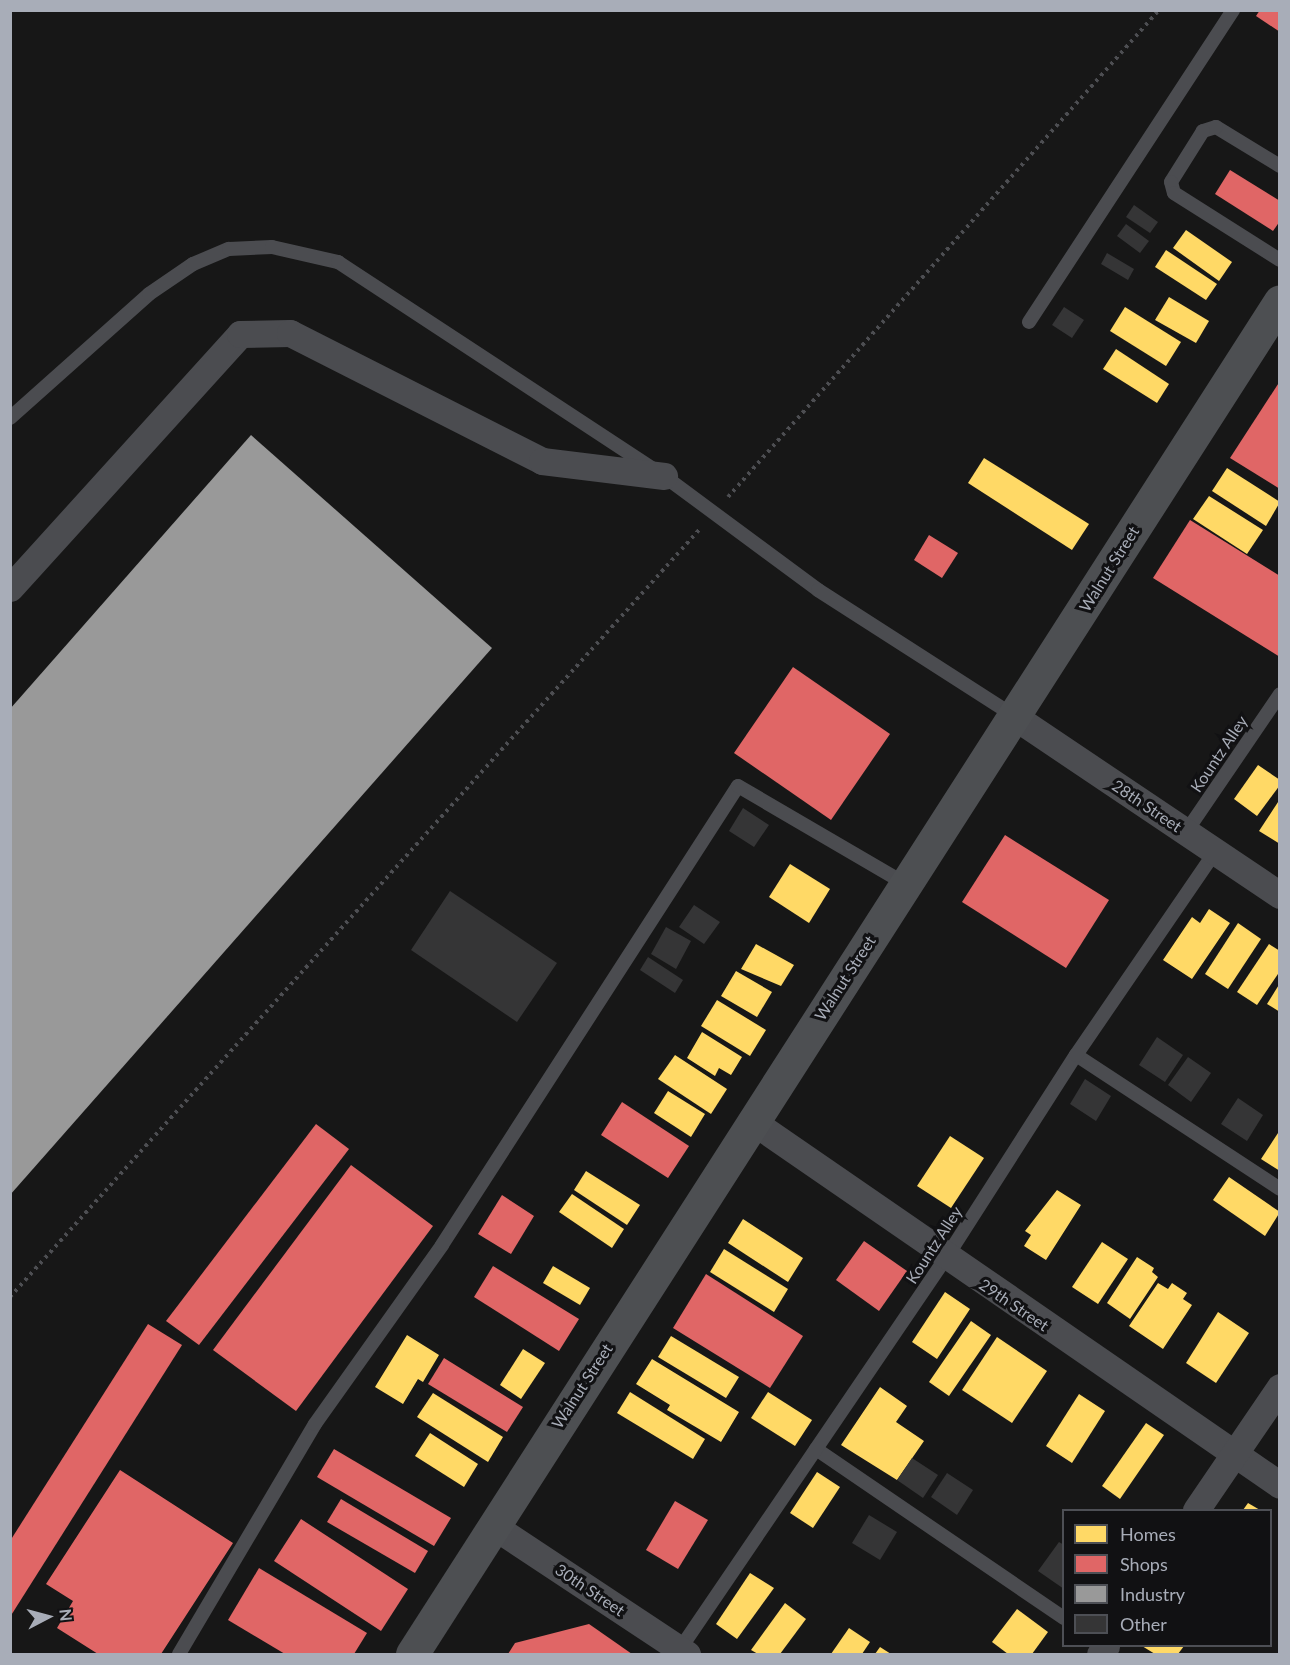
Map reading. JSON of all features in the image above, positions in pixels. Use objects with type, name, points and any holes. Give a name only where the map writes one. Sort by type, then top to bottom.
[{"type":"main road","name":"Walnut Street","points":[[412,1654],[492,1525],[752,1121],[1277,312]]},
{"type":"street","points":[[10,588],[240,334],[290,333],[542,461],[664,476]]},
{"type":"street","name":"28th Street","points":[[1015,717],[1280,895]]},
{"type":"street","name":"29th Street","points":[[752,1121],[946,1258],[1280,1485]]},
{"type":"street","points":[[1197,1509],[1280,1387]]},
{"type":"street","name":"30th Street","points":[[492,1525],[681,1653]]},
{"type":"lane","points":[[1029,322],[1233,10]]},
{"type":"lane","points":[[1280,166],[1216,127],[1203,131],[1171,182],[1174,194],[1280,260]]},
{"type":"lane","points":[[10,418],[148,294],[193,264],[229,249],[272,247],[303,252],[348,268],[664,476],[818,590],[1015,717]]},
{"type":"lane","name":"Kountz Alley","points":[[1186,832],[1280,694]]},
{"type":"lane","points":[[179,1654],[315,1424],[442,1245],[738,786],[906,884]]},
{"type":"lane","name":"Kountz Alley","points":[[681,1653],[946,1258],[1076,1055],[1215,852]]},
{"type":"lane","points":[[1076,1055],[1280,1189]]},
{"type":"lane","points":[[816,1449],[1062,1617]]},
{"type":"path","points":[[10,1297],[715,512],[1159,10]]},
{"type":"building: Homes","points":[[1186,230],[1232,262],[1219,281],[1173,248]]},
{"type":"building: Homes","points":[[1166,250],[1217,284],[1206,300],[1155,267]]},
{"type":"building: Homes","points":[[1169,297],[1209,321],[1196,343],[1155,320]]},
{"type":"building: Homes","points":[[1125,307],[1181,342],[1166,366],[1110,331]]},
{"type":"building: Homes","points":[[1116,349],[1169,384],[1157,403],[1103,369]]},
{"type":"building: Homes","points":[[984,458],[1089,524],[1072,550],[968,483]]},
{"type":"building: Homes","points":[[1227,468],[1280,502],[1266,526],[1212,491]]},
{"type":"building: Homes","points":[[1209,496],[1263,530],[1247,554],[1193,519]]},
{"type":"building: Homes","points":[[1258,765],[1280,780],[1280,785],[1257,816],[1234,799]]},
{"type":"building: Homes","points":[[1280,799],[1280,844],[1259,831]]},
{"type":"building: Homes","points":[[790,864],[830,889],[809,923],[769,897]]},
{"type":"building: Homes","points":[[1209,909],[1230,923],[1192,979],[1163,960],[1192,917],[1200,923]]},
{"type":"building: Homes","points":[[1238,923],[1261,939],[1228,989],[1205,974]]},
{"type":"building: Homes","points":[[756,944],[794,965],[781,986],[741,969]]},
{"type":"building: Homes","points":[[1269,944],[1280,951],[1280,971],[1257,1005],[1237,992]]},
{"type":"building: Homes","points":[[736,971],[772,992],[757,1017],[721,996]]},
{"type":"building: Homes","points":[[1280,983],[1280,1012],[1267,1004]]},
{"type":"building: Homes","points":[[717,1000],[766,1030],[750,1056],[701,1026]]},
{"type":"building: Homes","points":[[702,1032],[742,1057],[731,1075],[719,1068],[715,1076],[687,1058]]},
{"type":"building: Homes","points":[[675,1055],[727,1089],[711,1114],[658,1079]]},
{"type":"building: Homes","points":[[668,1091],[705,1114],[691,1137],[654,1113]]},
{"type":"building: Homes","points":[[1278,1133],[1280,1134],[1280,1171],[1261,1159]]},
{"type":"building: Homes","points":[[950,1136],[984,1158],[951,1208],[917,1186]]},
{"type":"building: Homes","points":[[586,1171],[640,1205],[627,1225],[574,1190]]},
{"type":"building: Homes","points":[[1229,1177],[1280,1212],[1265,1236],[1213,1200]]},
{"type":"building: Homes","points":[[1057,1190],[1081,1205],[1046,1260],[1024,1246],[1031,1235],[1025,1231]]},
{"type":"building: Homes","points":[[572,1194],[624,1229],[612,1248],[559,1212]]},
{"type":"building: Homes","points":[[743,1219],[803,1258],[788,1282],[728,1243]]},
{"type":"building: Homes","points":[[1102,1242],[1128,1259],[1098,1304],[1072,1287]]},
{"type":"building: Homes","points":[[724,1249],[788,1289],[774,1312],[710,1272]]},
{"type":"building: Homes","points":[[1137,1257],[1154,1268],[1152,1272],[1158,1277],[1130,1319],[1107,1303]]},
{"type":"building: Homes","points":[[553,1266],[590,1288],[580,1305],[543,1283]]},
{"type":"building: Homes","points":[[1158,1283],[1168,1289],[1172,1283],[1187,1293],[1183,1299],[1192,1305],[1163,1349],[1129,1326]]},
{"type":"building: Homes","points":[[945,1292],[970,1309],[937,1359],[912,1342]]},
{"type":"building: Homes","points":[[1218,1312],[1249,1333],[1216,1383],[1186,1363]]},
{"type":"building: Homes","points":[[971,1321],[991,1335],[949,1396],[929,1382]]},
{"type":"building: Homes","points":[[407,1335],[439,1355],[423,1382],[418,1379],[403,1404],[375,1387]]},
{"type":"building: Homes","points":[[671,1336],[739,1377],[726,1398],[658,1357]]},
{"type":"building: Homes","points":[[997,1337],[1047,1371],[1012,1423],[962,1390]]},
{"type":"building: Homes","points":[[523,1349],[545,1363],[521,1399],[500,1385]]},
{"type":"building: Homes","points":[[652,1359],[739,1412],[721,1442],[667,1410],[670,1405],[636,1384]]},
{"type":"building: Homes","points":[[880,1387],[907,1406],[896,1422],[924,1441],[897,1480],[841,1445]]},
{"type":"building: Homes","points":[[630,1392],[705,1439],[693,1459],[617,1413]]},
{"type":"building: Homes","points":[[768,1392],[812,1420],[795,1446],[751,1418]]},
{"type":"building: Homes","points":[[433,1393],[503,1437],[488,1462],[417,1417]]},
{"type":"building: Homes","points":[[1079,1394],[1105,1411],[1072,1463],[1046,1446]]},
{"type":"building: Homes","points":[[1146,1423],[1164,1435],[1120,1499],[1102,1486]]},
{"type":"building: Homes","points":[[430,1433],[478,1464],[464,1487],[415,1456]]},
{"type":"building: Homes","points":[[817,1472],[840,1487],[813,1528],[790,1513]]},
{"type":"building: Homes","points":[[1248,1503],[1258,1509],[1244,1509]]},
{"type":"building: Homes","points":[[750,1573],[774,1588],[737,1639],[716,1624]]},
{"type":"building: Homes","points":[[785,1603],[806,1619],[780,1654],[758,1654],[751,1650]]},
{"type":"building: Homes","points":[[1017,1609],[1048,1632],[1032,1654],[1008,1654],[992,1642]]},
{"type":"building: Homes","points":[[849,1628],[870,1642],[862,1654],[831,1654]]},
{"type":"building: Homes","points":[[880,1647],[891,1654],[875,1654]]},
{"type":"building: Homes","points":[[1144,1647],[1183,1647],[1178,1654],[1155,1654]]},
{"type":"building: Shops","points":[[1260,10],[1280,10],[1280,32],[1256,16]]},
{"type":"building: Shops","points":[[1230,170],[1280,201],[1280,221],[1273,231],[1215,194]]},
{"type":"building: Shops","points":[[1280,381],[1280,489],[1230,458]]},
{"type":"building: Shops","points":[[1190,520],[1280,576],[1280,657],[1153,578]]},
{"type":"building: Shops","points":[[929,535],[958,553],[942,578],[914,560]]},
{"type":"building: Shops","points":[[793,667],[890,734],[831,820],[734,753]]},
{"type":"building: Shops","points":[[1005,835],[1109,900],[1066,968],[962,902]]},
{"type":"building: Shops","points":[[622,1102],[689,1146],[668,1178],[601,1135]]},
{"type":"building: Shops","points":[[316,1124],[349,1149],[199,1345],[166,1321]]},
{"type":"building: Shops","points":[[351,1165],[433,1226],[296,1411],[213,1350]]},
{"type":"building: Shops","points":[[502,1195],[534,1216],[511,1254],[478,1234]]},
{"type":"building: Shops","points":[[864,1241],[907,1271],[879,1311],[836,1280]]},
{"type":"building: Shops","points":[[493,1266],[579,1319],[559,1351],[474,1297]]},
{"type":"building: Shops","points":[[706,1274],[803,1336],[770,1388],[673,1328]]},
{"type":"building: Shops","points":[[148,1324],[182,1345],[10,1617],[10,1541]]},
{"type":"building: Shops","points":[[444,1358],[523,1407],[507,1432],[428,1384]]},
{"type":"building: Shops","points":[[334,1449],[451,1518],[434,1546],[317,1477]]},
{"type":"building: Shops","points":[[120,1470],[233,1543],[161,1654],[98,1654],[57,1628],[73,1601],[46,1584]]},
{"type":"building: Shops","points":[[341,1499],[428,1551],[415,1573],[327,1522]]},
{"type":"building: Shops","points":[[675,1501],[708,1520],[678,1569],[646,1550]]},
{"type":"building: Shops","points":[[301,1519],[408,1589],[381,1631],[274,1561]]},
{"type":"building: Shops","points":[[259,1568],[367,1633],[354,1654],[285,1654],[228,1620]]},
{"type":"building: Shops","points":[[589,1624],[632,1654],[508,1654],[515,1643]]},
{"type":"building: Industry","points":[[251,435],[492,648],[10,1195],[10,709]]},
{"type":"building: Other","points":[[1134,205],[1158,222],[1150,233],[1126,217]]},
{"type":"building: Other","points":[[1126,224],[1149,241],[1140,253],[1117,236]]},
{"type":"building: Other","points":[[1107,253],[1134,269],[1128,280],[1101,264]]},
{"type":"building: Other","points":[[1064,307],[1084,320],[1072,338],[1052,325]]},
{"type":"building: Other","points":[[743,808],[769,825],[754,847],[729,831]]},
{"type":"building: Other","points":[[450,891],[557,963],[517,1022],[411,950]]},
{"type":"building: Other","points":[[694,905],[720,922],[704,944],[679,927]]},
{"type":"building: Other","points":[[666,927],[691,941],[676,969],[651,954]]},
{"type":"building: Other","points":[[648,957],[683,980],[675,993],[640,970]]},
{"type":"building: Other","points":[[1157,1037],[1183,1055],[1165,1082],[1139,1065]]},
{"type":"building: Other","points":[[1188,1057],[1211,1073],[1191,1102],[1168,1085]]},
{"type":"building: Other","points":[[1085,1079],[1111,1096],[1096,1121],[1070,1104]]},
{"type":"building: Other","points":[[1238,1098],[1263,1115],[1247,1141],[1221,1124]]},
{"type":"building: Other","points":[[912,1458],[938,1475],[923,1498],[897,1480]]},
{"type":"building: Other","points":[[947,1473],[973,1490],[957,1515],[931,1497]]},
{"type":"building: Other","points":[[869,1515],[897,1532],[880,1560],[852,1543]]},
{"type":"building: Other","points":[[1059,1542],[1062,1544],[1062,1588],[1038,1571]]}]
